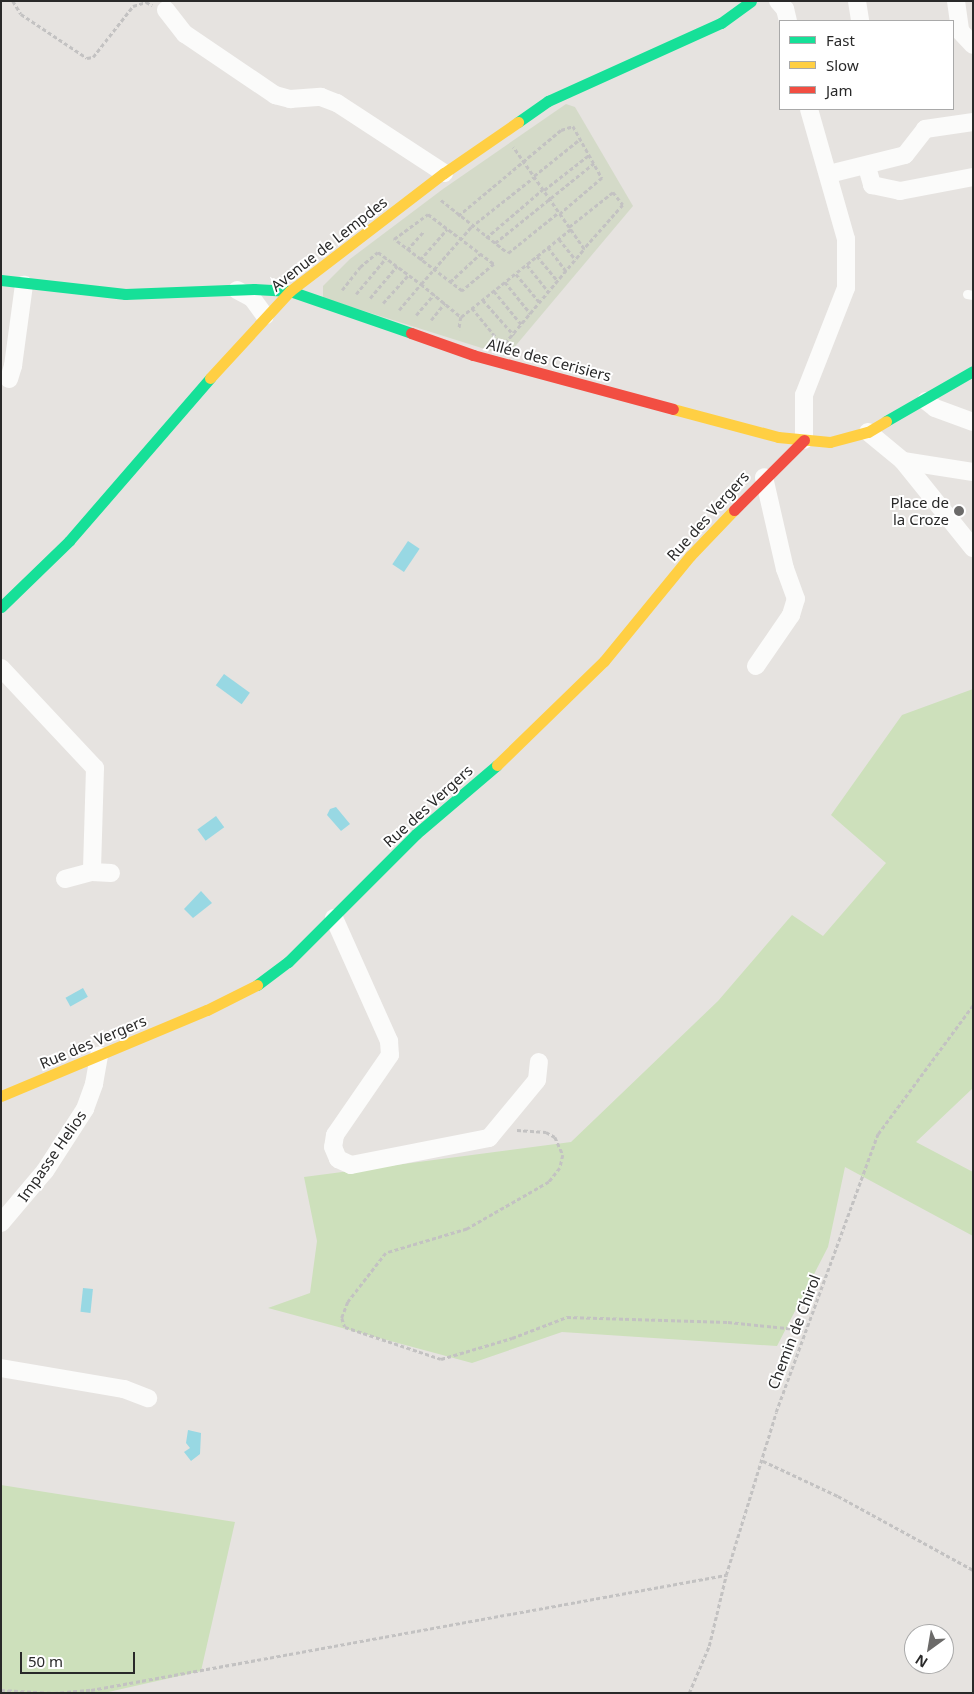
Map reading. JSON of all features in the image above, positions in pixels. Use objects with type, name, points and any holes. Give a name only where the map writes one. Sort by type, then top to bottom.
[{"type":"street","name":"Avenue de Lempdes","points":[[1,607],[68,541],[265,316],[290,291],[444,173],[548,101],[721,23],[751,1]]},
{"type":"street","points":[[778,1],[785,9],[788,20]]},
{"type":"street","points":[[857,1],[860,20]]},
{"type":"street","points":[[956,1],[960,31],[973,45]]},
{"type":"street","points":[[166,10],[185,34],[276,95],[290,99],[321,97],[337,103],[444,173]]},
{"type":"street","points":[[809,110],[846,239],[846,288],[804,395],[804,440],[830,442],[868,432],[926,401],[973,371]]},
{"type":"street","points":[[829,174],[867,167],[905,155],[924,129],[973,122]]},
{"type":"street","points":[[867,167],[872,185],[900,191],[973,178]]},
{"type":"street","name":"Allée des Cerisiers","points":[[1,280],[24,285],[125,294],[236,290],[290,291],[473,355],[778,436],[804,440]]},
{"type":"street","points":[[9,379],[14,366],[24,285]]},
{"type":"street","points":[[236,290],[252,298],[265,316]]},
{"type":"street","points":[[926,401],[935,408],[973,422]]},
{"type":"street","points":[[868,432],[903,461],[973,548]]},
{"type":"street","name":"Rue des Vergers","points":[[1,1096],[251,989],[288,962],[416,834],[507,757],[569,698],[604,661],[690,556],[764,477],[804,440]]},
{"type":"street","points":[[903,461],[973,472]]},
{"type":"street","points":[[756,666],[791,615],[796,598],[784,569],[764,477]]},
{"type":"street","points":[[1,668],[95,768],[92,872]]},
{"type":"street","points":[[65,878],[92,872],[111,872]]},
{"type":"street","points":[[334,918],[389,1041],[390,1055],[335,1135],[333,1147],[338,1159],[351,1165],[489,1138],[498,1131],[536,1080],[539,1062]]},
{"type":"street","name":"Impasse Helios","points":[[1,1223],[45,1171],[86,1109],[94,1084],[99,1055]]},
{"type":"street","points":[[1,1368],[124,1389],[148,1398]]},
{"type":"path","points":[[12,1],[21,14],[87,58],[93,57],[133,6],[146,2],[166,10]]},
{"type":"path","points":[[448,194],[440,199],[458,216],[471,227],[508,253],[602,178],[573,126],[561,130],[458,216]]},
{"type":"path","points":[[502,132],[584,249]]},
{"type":"path","points":[[398,311],[471,227],[580,139]]},
{"type":"path","points":[[504,152],[512,146]]},
{"type":"path","points":[[486,238],[589,155]]},
{"type":"path","points":[[494,244],[594,163]]},
{"type":"path","points":[[458,331],[461,317],[559,239],[613,192],[623,205],[584,249],[514,335],[502,345]]},
{"type":"path","points":[[428,214],[446,229],[494,264],[462,291],[394,240],[428,214]]},
{"type":"path","points":[[420,260],[446,229]]},
{"type":"path","points":[[407,250],[423,232]]},
{"type":"path","points":[[559,239],[575,260]]},
{"type":"path","points":[[548,247],[566,271]]},
{"type":"path","points":[[346,294],[340,292],[360,267],[378,252],[461,317]]},
{"type":"path","points":[[450,282],[480,254]]},
{"type":"path","points":[[537,256],[558,281]]},
{"type":"path","points":[[360,299],[353,297],[386,258]]},
{"type":"path","points":[[526,265],[549,292]]},
{"type":"path","points":[[374,303],[367,301],[397,266]]},
{"type":"path","points":[[408,274],[381,306],[437,324]]},
{"type":"path","points":[[516,274],[540,303]]},
{"type":"path","points":[[505,282],[531,314]]},
{"type":"path","points":[[494,291],[522,325]]},
{"type":"path","points":[[415,317],[434,294]]},
{"type":"path","points":[[483,300],[514,335]]},
{"type":"path","points":[[430,321],[445,303]]},
{"type":"path","points":[[472,308],[502,345]]},
{"type":"path","points":[[451,328],[467,334]]},
{"type":"path","points":[[493,342],[502,345]]},
{"type":"path","name":"Chemin de Chirol","points":[[690,1693],[709,1646],[726,1575],[806,1330],[878,1134],[973,1005]]},
{"type":"path","points":[[498,1131],[546,1132],[555,1137],[563,1155],[560,1168],[548,1182],[467,1229],[386,1253],[348,1302],[342,1318],[345,1327],[441,1359],[512,1338],[567,1317],[728,1322],[806,1330]]},
{"type":"path","points":[[763,1460],[838,1496],[973,1570]]},
{"type":"path","points":[[1,1690],[54,1693],[91,1690],[576,1605],[726,1575]]},
{"type":"green space","points":[[566,104],[575,107],[633,206],[507,356],[323,298],[323,286],[350,259],[443,189]]},
{"type":"green space","points":[[973,689],[973,1088],[916,1142],[973,1172],[973,1236],[845,1167],[828,1247],[777,1346],[562,1332],[472,1363],[268,1308],[310,1293],[317,1241],[304,1177],[571,1142],[718,1001],[792,915],[823,936],[886,863],[831,815],[902,715]]},
{"type":"green space","points":[[1,1485],[235,1522],[201,1671],[104,1693],[1,1693]]},
{"type":"water","points":[[408,541],[420,549],[404,572],[392,564]]},
{"type":"water","points":[[224,674],[250,693],[242,704],[216,685]]},
{"type":"water","points":[[336,807],[350,824],[341,831],[327,815],[330,809]]},
{"type":"water","points":[[216,816],[224,827],[206,841],[197,830]]},
{"type":"water","points":[[201,891],[212,903],[193,918],[184,909]]},
{"type":"water","points":[[83,988],[88,997],[70,1006],[66,998]]},
{"type":"water","points":[[83,1288],[93,1289],[90,1313],[80,1312]]},
{"type":"water","points":[[188,1430],[201,1433],[200,1454],[191,1461],[184,1452],[190,1448],[186,1443]]},
{"type":"traffic: fast","points":[[518,122],[548,101],[721,23],[751,1]]},
{"type":"traffic: fast","points":[[1,280],[125,294],[254,289],[290,291],[411,333]]},
{"type":"traffic: fast","points":[[886,421],[973,371]]},
{"type":"traffic: fast","points":[[1,607],[69,541],[210,378]]},
{"type":"traffic: fast","points":[[257,985],[288,962],[416,834],[497,765]]},
{"type":"traffic: slow","points":[[210,378],[290,291],[444,173],[518,122]]},
{"type":"traffic: slow","points":[[673,409],[778,437],[830,442],[868,432],[886,421]]},
{"type":"traffic: slow","points":[[497,765],[604,661],[690,556],[734,510]]},
{"type":"traffic: slow","points":[[1,1096],[207,1010],[257,985]]},
{"type":"traffic: jam","points":[[411,333],[473,355],[673,409]]},
{"type":"traffic: jam","points":[[734,510],[804,440]]},
{"type":"place","name":"Place de la Croze","points":[[959,511]]}]
